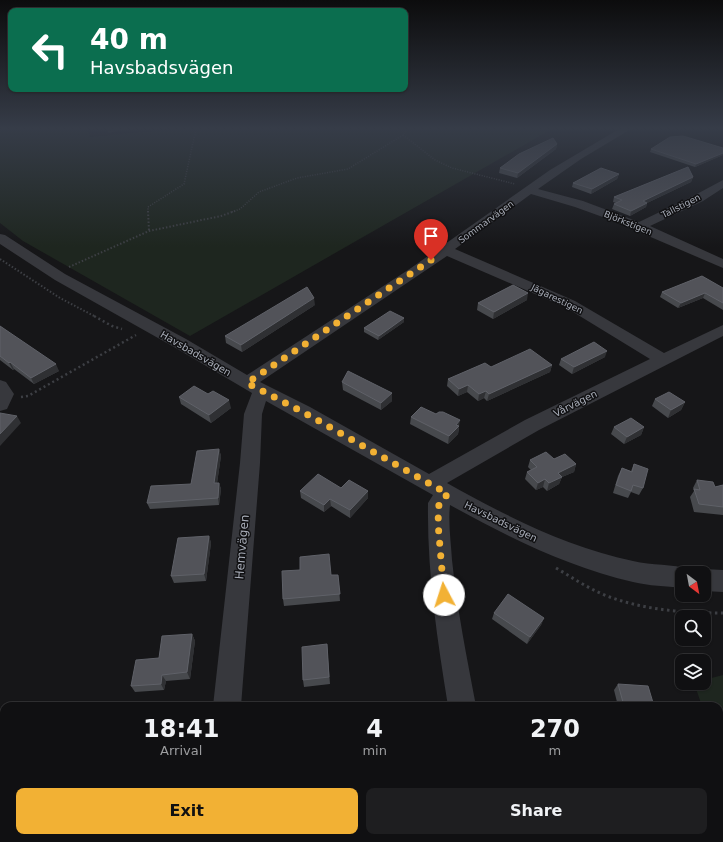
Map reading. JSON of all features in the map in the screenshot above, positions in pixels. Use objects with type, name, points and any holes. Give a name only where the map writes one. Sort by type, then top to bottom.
[{"type":"street","name":"Sommarvägen","points":[[256,387],[445,250],[562,168]]},
{"type":"street","name":"Tallstigen","points":[[638,227],[699,198],[723,183]]},
{"type":"street","name":"Björkstigen","points":[[531,189],[579,204],[638,227],[723,264]]},
{"type":"street","name":"Havsbadsvägen","points":[[0,238],[7,251],[54,274],[180,343],[256,387],[508,526],[573,554],[634,572],[675,577]]},
{"type":"street","name":"Jägarestigen","points":[[445,250],[570,304],[662,359]]},
{"type":"street","name":"Vårvägen","points":[[439,489],[532,425],[662,359],[723,330]]},
{"type":"street","name":"Hemvägen","points":[[227,702],[250,463],[252,414],[258,397],[256,387]]},
{"type":"street","points":[[439,489],[438,523],[445,609],[461,702]]},
{"type":"street","points":[[711,580],[723,581]]},
{"type":"path","points":[[149,231],[148,207],[184,184],[187,168]]},
{"type":"path","points":[[54,274],[149,231],[221,216],[240,209],[260,192],[297,178],[349,168]]},
{"type":"path","points":[[453,168],[531,189]]},
{"type":"path","points":[[1,397],[28,396],[138,334]]},
{"type":"shaded area","points":[[0,168],[483,168],[190,336],[23,241],[0,223]]},
{"type":"shaded area","points":[[723,675],[723,702],[701,702],[696,690],[711,690],[711,678]]},
{"type":"building","points":[[501,168],[524,168],[518,173]]},
{"type":"building","points":[[600,168],[619,174],[592,189],[573,183]]},
{"type":"building","points":[[685,168],[689,168],[693,177],[643,201],[647,203],[631,211],[614,204],[622,200],[614,197]]},
{"type":"building","points":[[702,276],[723,288],[723,303],[705,293],[681,303],[662,292]]},
{"type":"building","points":[[513,285],[528,293],[494,312],[478,303]]},
{"type":"building","points":[[307,287],[314,298],[241,345],[225,336]]},
{"type":"building","points":[[390,311],[404,318],[379,336],[364,328]]},
{"type":"building","points":[[0,326],[56,364],[31,378],[0,356]]},
{"type":"building","points":[[594,342],[607,351],[574,367],[561,359]]},
{"type":"building","points":[[530,349],[552,365],[489,394],[486,391],[479,394],[468,385],[459,389],[448,379],[485,363],[491,367]]},
{"type":"building","points":[[348,371],[392,393],[381,403],[342,382]]},
{"type":"building","points":[[194,386],[208,394],[213,391],[229,400],[209,415],[179,397]]},
{"type":"building","points":[[669,392],[685,402],[671,410],[655,399]]},
{"type":"building","points":[[421,407],[436,414],[443,412],[460,420],[456,425],[459,426],[449,436],[411,417]]},
{"type":"building","points":[[0,413],[17,416],[0,434]]},
{"type":"building","points":[[631,418],[644,427],[627,437],[614,427]]},
{"type":"building","points":[[219,449],[214,483],[219,483],[218,498],[147,503],[151,486],[191,484],[197,451]]},
{"type":"building","points":[[546,452],[554,459],[565,454],[576,464],[558,473],[562,477],[549,483],[545,479],[538,483],[527,472],[537,467],[530,460]]},
{"type":"building","points":[[634,464],[648,469],[643,488],[633,485],[631,491],[616,485],[622,468],[632,472]]},
{"type":"building","points":[[318,474],[341,488],[349,480],[368,491],[350,510],[330,499],[324,505],[300,491]]},
{"type":"building","points":[[697,480],[713,482],[715,487],[723,485],[723,507],[699,504],[694,489],[700,490]]},
{"type":"building","points":[[209,536],[204,574],[171,576],[178,538]]},
{"type":"building","points":[[329,554],[331,575],[338,575],[340,594],[283,599],[282,571],[300,570],[300,557]]},
{"type":"building","points":[[508,594],[544,618],[530,637],[494,613]]},
{"type":"building","points":[[192,634],[187,672],[162,675],[161,684],[131,686],[136,660],[159,658],[162,636]]},
{"type":"building","points":[[327,644],[329,677],[303,680],[302,647]]},
{"type":"building","points":[[618,684],[648,686],[653,702],[623,702]]},
{"type":"route","points":[[431,260],[247,383],[303,412],[448,494],[439,503],[438,523],[444,595]]}]
